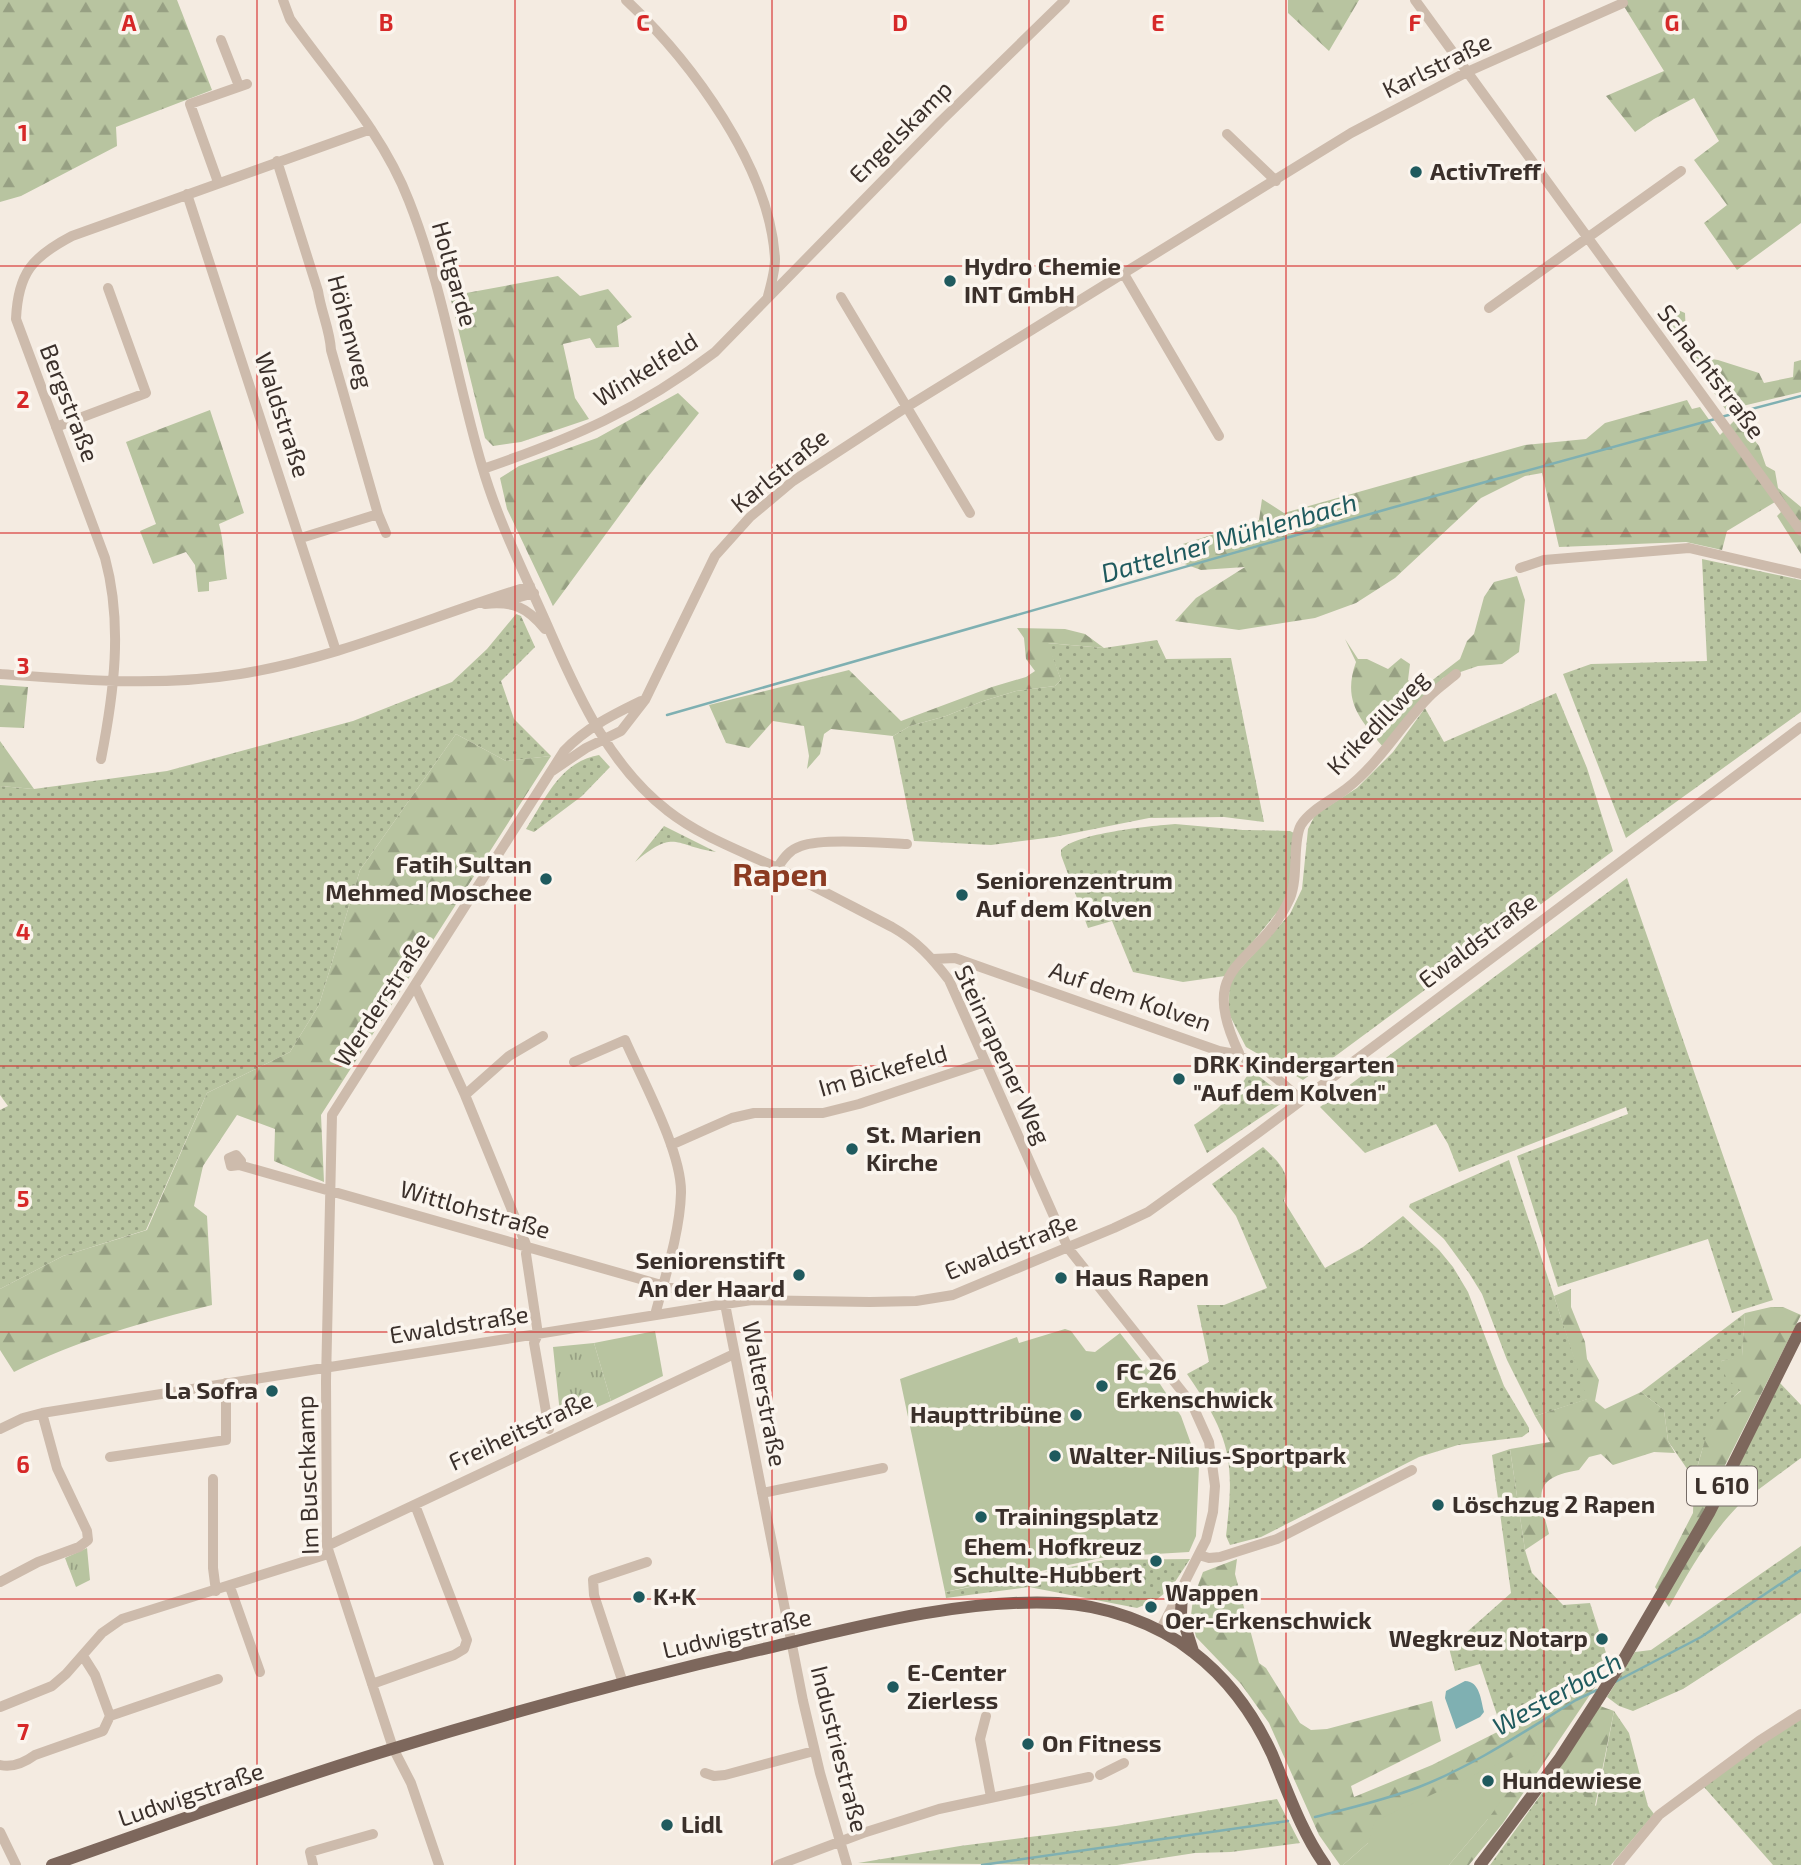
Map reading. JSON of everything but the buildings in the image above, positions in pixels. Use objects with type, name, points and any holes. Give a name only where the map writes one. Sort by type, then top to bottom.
[{"type":"main road","name":"L 610","points":[[1480,1865],[1560,1758],[1607,1685],[1709,1513],[1801,1328]]},
{"type":"main road","points":[[1182,1591],[1181,1614],[1193,1651]]},
{"type":"main road","name":"Ludwigstraße","points":[[52,1865],[393,1748],[540,1704],[791,1642],[970,1607],[1062,1603],[1107,1611],[1160,1631],[1193,1651],[1228,1684],[1252,1718],[1270,1751],[1306,1834],[1325,1865]]},
{"type":"street","name":"Holtgarde","points":[[283,0],[290,19],[371,129],[408,196],[425,243],[483,469],[508,536],[532,589]]},
{"type":"street","points":[[626,0],[642,15],[712,98],[754,177],[768,220],[775,261],[768,297]]},
{"type":"street","name":"Engelskamp","points":[[768,297],[941,121],[1066,0]]},
{"type":"street","name":"Schachtstraße","points":[[1415,0],[1801,531]]},
{"type":"street","name":"Karlstraße","points":[[604,741],[621,731],[645,699],[715,556],[750,517],[793,481],[905,408],[1351,133],[1467,72],[1623,4]]},
{"type":"street","points":[[218,182],[190,104],[243,85],[221,40]]},
{"type":"street","name":"Bergstraße","points":[[101,759],[113,682],[116,635],[112,583],[16,319],[21,283],[27,271],[45,250],[72,236],[371,129]]},
{"type":"street","points":[[1227,134],[1276,181]]},
{"type":"street","name":"Höhenweg","points":[[277,161],[318,291],[331,339],[331,350],[378,514],[386,533]]},
{"type":"street","points":[[1489,308],[1681,172]]},
{"type":"street","name":"Waldstraße","points":[[187,194],[336,651]]},
{"type":"street","points":[[1125,274],[1219,436]]},
{"type":"street","points":[[56,428],[146,393],[108,288]]},
{"type":"street","name":"Winkelfeld","points":[[483,469],[584,432],[675,383],[715,352],[768,297]]},
{"type":"street","points":[[841,297],[970,513]]},
{"type":"street","points":[[301,538],[378,514]]},
{"type":"street","points":[[1520,568],[1544,560],[1689,548],[1801,574]]},
{"type":"street","points":[[0,674],[113,682],[158,682],[241,674],[336,651],[532,589]]},
{"type":"street","points":[[474,606],[501,603],[532,589]]},
{"type":"street","name":"Steinrapener Weg","points":[[532,589],[555,643],[604,741],[638,782],[667,811],[698,831],[777,868],[911,938],[933,959],[949,980],[1068,1248],[1192,1404],[1209,1441],[1215,1486],[1213,1511],[1199,1555],[1160,1631]]},
{"type":"street","points":[[501,603],[525,609],[535,617],[555,643]]},
{"type":"street","name":"Krikedillweg","points":[[1239,1053],[1229,1031],[1222,995],[1228,978],[1271,927],[1291,896],[1296,880],[1299,828],[1307,817],[1362,777],[1431,695],[1456,674]]},
{"type":"street","points":[[595,724],[645,699]]},
{"type":"street","name":"Werderstraße","points":[[330,1191],[332,1115],[564,751],[579,735],[595,724]]},
{"type":"street","name":"Ewaldstraße","points":[[0,1429],[41,1413],[752,1300],[916,1301],[953,1295],[1148,1212],[1801,727]]},
{"type":"street","name":"Werderstraße","points":[[552,771],[586,748],[604,741]]},
{"type":"street","points":[[777,868],[788,853],[803,846],[821,843],[907,844]]},
{"type":"street","name":"Auf dem Kolven","points":[[933,959],[955,958],[1219,1051],[1239,1053],[1280,1080],[1301,1100]]},
{"type":"street","points":[[415,986],[465,1095],[527,1247],[538,1334],[534,1343],[549,1429]]},
{"type":"street","points":[[465,1095],[509,1056],[543,1036]]},
{"type":"street","points":[[574,1062],[625,1041],[678,1164],[681,1191],[678,1225],[655,1315]]},
{"type":"street","name":"Im Bickefeld","points":[[671,1144],[732,1118],[754,1113],[823,1113],[859,1104],[985,1062]]},
{"type":"street","name":"Wittlohstraße","points":[[239,1165],[700,1296]]},
{"type":"street","name":"Im Buschkamp","points":[[330,1191],[327,1550],[393,1748],[411,1783],[439,1865]]},
{"type":"street","name":"Walterstraße","points":[[725,1304],[791,1642]]},
{"type":"street","name":"Freiheitstraße","points":[[0,1707],[52,1686],[102,1633],[122,1619],[230,1587],[327,1550],[415,1505],[734,1354]]},
{"type":"street","points":[[110,1457],[226,1445],[226,1384]]},
{"type":"street","points":[[0,1582],[38,1562],[79,1547],[88,1540],[87,1531],[57,1468],[41,1413]]},
{"type":"street","name":"Walterstraße","points":[[762,1493],[883,1468]]},
{"type":"street","points":[[1199,1555],[1220,1557],[1277,1539],[1412,1470]]},
{"type":"street","points":[[213,1479],[213,1568],[216,1591]]},
{"type":"street","points":[[372,1684],[454,1655],[464,1649],[467,1640],[415,1505]]},
{"type":"street","points":[[623,1683],[594,1595],[593,1580],[648,1562]]},
{"type":"street","points":[[230,1587],[260,1672]]},
{"type":"street","name":"Industriestraße","points":[[791,1642],[814,1751],[847,1865]]},
{"type":"street","points":[[0,1765],[9,1767],[103,1731],[110,1716],[95,1675],[83,1656]]},
{"type":"street","points":[[110,1716],[218,1679]]},
{"type":"street","points":[[1618,1865],[1659,1815],[1759,1741],[1801,1714]]},
{"type":"street","points":[[986,1716],[980,1739],[991,1797]]},
{"type":"street","points":[[705,1773],[725,1775],[814,1751]]},
{"type":"street","points":[[778,1865],[939,1809],[1095,1776],[1124,1763]]},
{"type":"street","points":[[0,1832],[16,1865]]},
{"type":"street","points":[[313,1865],[310,1852],[373,1834]]},
{"type":"green space","points":[[0,0],[177,0],[212,90],[116,127],[117,146],[21,196],[0,202]]},
{"type":"green space","points":[[1288,0],[1359,0],[1329,51],[1288,13]]},
{"type":"green space","points":[[1620,0],[1801,0],[1801,223],[1737,270],[1704,223],[1727,205],[1694,160],[1719,141],[1694,98],[1635,132],[1606,96],[1664,71]]},
{"type":"green space","points":[[558,276],[580,296],[608,289],[632,317],[617,326],[619,347],[596,348],[590,338],[563,344],[575,398],[589,419],[521,442],[493,446],[485,438],[450,296]]},
{"type":"green space","points":[[1678,310],[1685,313],[1686,337],[1693,356],[1718,360],[1759,373],[1764,383],[1793,377],[1794,362],[1801,360],[1801,392],[1726,410],[1680,344],[1669,320]]},
{"type":"green space","points":[[678,393],[699,413],[647,478],[553,606],[507,509],[500,478],[519,466],[597,438]]},
{"type":"green space","points":[[1687,400],[1692,409],[1700,407],[1720,435],[1737,418],[1759,446],[1766,466],[1775,471],[1778,488],[1801,507],[1801,554],[1777,516],[1781,512],[1775,502],[1727,531],[1722,550],[1686,542],[1559,547],[1542,473],[1525,476],[1481,498],[1395,578],[1356,603],[1315,618],[1239,630],[1175,621],[1196,598],[1245,567],[1201,570],[1171,559],[1167,549],[1259,520],[1262,499],[1284,513],[1525,445],[1586,439],[1605,423]]},
{"type":"green space","points":[[210,410],[244,513],[219,524],[227,579],[209,582],[209,591],[198,592],[195,565],[186,552],[153,564],[140,531],[156,524],[126,442]]},
{"type":"green space","points":[[1702,559],[1801,580],[1801,712],[1626,838],[1563,674],[1591,664],[1707,661]]},
{"type":"green space","points":[[1517,576],[1525,600],[1519,652],[1502,664],[1478,666],[1443,678],[1384,748],[1361,718],[1352,699],[1352,676],[1356,662],[1345,639],[1358,659],[1367,659],[1388,669],[1401,658],[1410,664],[1408,680],[1416,688],[1430,682],[1460,659],[1467,641],[1474,634],[1484,597],[1494,582]]},
{"type":"green space","points":[[516,614],[521,616],[535,647],[501,681],[514,719],[551,756],[506,761],[456,734],[360,870],[319,1005],[290,1052],[207,1093],[146,1230],[63,1256],[0,1289],[0,1110],[8,1106],[0,1095],[0,786],[34,789],[167,771],[353,721],[452,682],[487,649]]},
{"type":"green space","points":[[1017,628],[1065,629],[1085,634],[1104,648],[1048,643],[1061,680],[1055,686],[1016,691],[983,701],[946,716],[910,726],[893,736],[831,729],[824,734],[820,754],[807,769],[809,756],[804,726],[773,721],[749,748],[726,743],[709,705],[849,670],[901,721],[1026,677],[1035,671],[1026,659],[1024,638]]},
{"type":"green space","points":[[1157,640],[1166,659],[1231,658],[1264,822],[1224,817],[1149,818],[1054,837],[991,845],[914,841],[893,736],[910,726],[946,716],[983,701],[1016,691],[1055,686],[1061,680],[1047,643],[1104,648]]},
{"type":"green space","points":[[0,685],[28,687],[24,728],[0,727]]},
{"type":"green space","points":[[1556,693],[1587,768],[1613,851],[1303,1080],[1246,1047],[1228,1012],[1230,980],[1290,914],[1302,889],[1308,829],[1315,815],[1357,788],[1393,752],[1425,708],[1444,742]]},
{"type":"green space","points":[[456,734],[506,761],[551,756],[321,1115],[324,1182],[274,1161],[275,1129],[237,1115],[203,1166],[194,1206],[207,1216],[212,1305],[86,1341],[14,1372],[0,1350],[0,1289],[63,1256],[147,1230],[207,1093],[290,1052],[319,1005],[360,870]]},
{"type":"green space","points":[[0,741],[34,789],[0,786]]},
{"type":"green space","points":[[599,755],[610,767],[582,796],[534,832],[526,829],[564,773],[585,759]]},
{"type":"green space","points":[[1175,824],[1294,833],[1292,883],[1287,900],[1225,976],[1183,982],[1133,972],[1112,921],[1088,928],[1061,855],[1061,850],[1081,839],[1114,831]]},
{"type":"green space","points":[[664,826],[716,852],[667,842],[635,862]]},
{"type":"green space","points":[[1627,878],[1773,1300],[1732,1313],[1708,1239],[1558,1287],[1517,1156],[1628,1114],[1626,1107],[1459,1172],[1448,1144],[1436,1124],[1365,1153],[1320,1107]]},
{"type":"green space","points":[[1251,1070],[1288,1099],[1207,1153],[1194,1125],[1217,1109],[1241,1085]]},
{"type":"green space","points":[[1263,1147],[1284,1171],[1287,1184],[1284,1201],[1325,1268],[1363,1247],[1403,1216],[1439,1250],[1468,1292],[1504,1386],[1529,1432],[1522,1437],[1458,1445],[1419,1457],[1261,1537],[1230,1545],[1226,1536],[1230,1488],[1226,1450],[1213,1416],[1187,1374],[1209,1362],[1197,1305],[1224,1305],[1267,1288],[1236,1216],[1212,1184]]},
{"type":"green space","points":[[1509,1160],[1588,1399],[1535,1416],[1507,1360],[1482,1294],[1444,1239],[1409,1207],[1410,1204]]},
{"type":"green space","points":[[1571,1289],[1571,1307],[1585,1342],[1587,1359],[1599,1380],[1595,1401],[1605,1409],[1641,1392],[1664,1410],[1668,1441],[1675,1453],[1654,1452],[1613,1465],[1601,1454],[1589,1457],[1579,1470],[1553,1478],[1542,1490],[1541,1499],[1549,1534],[1525,1550],[1510,1449],[1550,1442],[1535,1416],[1587,1399],[1554,1296]]},
{"type":"green space","points":[[1783,1307],[1801,1315],[1714,1487],[1743,1501],[1693,1565],[1669,1607],[1655,1587],[1693,1513],[1694,1479],[1706,1436],[1721,1407],[1741,1391],[1726,1378],[1721,1361],[1742,1356],[1745,1313]]},
{"type":"green space","points":[[1745,1313],[1742,1357],[1721,1361],[1741,1390],[1715,1420],[1705,1441],[1694,1479],[1668,1441],[1664,1410],[1641,1392]]},
{"type":"green space","name":"Walter-Nilius-Sportpark","points":[[1065,1329],[1071,1331],[1086,1351],[1095,1352],[1120,1333],[1181,1416],[1199,1466],[1196,1536],[1189,1552],[1105,1557],[945,1592],[900,1379],[1017,1337],[1019,1343]]},
{"type":"green space","points":[[655,1331],[663,1376],[611,1401],[594,1343]]},
{"type":"green space","points":[[594,1343],[611,1401],[561,1423],[553,1347]]},
{"type":"green space","points":[[1780,1383],[1801,1405],[1801,1458],[1743,1501],[1724,1492]]},
{"type":"green space","points":[[1510,1449],[1525,1550],[1532,1573],[1563,1605],[1590,1603],[1608,1659],[1498,1718],[1480,1664],[1455,1671],[1449,1648],[1511,1593],[1492,1455]]},
{"type":"green space","points":[[1801,1546],[1801,1613],[1683,1689],[1633,1711],[1619,1706],[1607,1697],[1635,1652],[1651,1650]]},
{"type":"green space","points":[[87,1548],[90,1580],[76,1587],[65,1558]]},
{"type":"green space","points":[[1190,1559],[1171,1588],[1156,1600],[1137,1608],[1029,1587],[946,1598],[945,1592],[1105,1560]]},
{"type":"green space","points":[[1237,1559],[1235,1574],[1259,1663],[1266,1668],[1300,1723],[1311,1730],[1327,1729],[1432,1701],[1441,1741],[1351,1786],[1354,1797],[1432,1765],[1600,1680],[1503,1823],[1469,1865],[1449,1865],[1488,1819],[1368,1843],[1340,1865],[1319,1835],[1269,1723],[1241,1684],[1196,1637],[1191,1615],[1193,1599],[1203,1572]]},
{"type":"green space","points":[[1600,1706],[1614,1711],[1595,1806],[1558,1771]]},
{"type":"green space","points":[[1614,1711],[1629,1733],[1648,1806],[1654,1814],[1611,1865],[1490,1865],[1558,1771],[1596,1806]]},
{"type":"green space","points":[[1801,1717],[1801,1865],[1773,1865],[1704,1787],[1761,1742]]},
{"type":"green space","name":"Hundewiese","points":[[1543,1743],[1488,1819],[1449,1865],[1343,1865],[1368,1843],[1375,1821]]},
{"type":"green space","points":[[1277,1799],[1300,1843],[1231,1852],[1195,1853],[1117,1865],[858,1863],[960,1846],[1116,1826]]},
{"type":"water","points":[[1465,1681],[1477,1688],[1484,1712],[1480,1717],[1456,1729],[1445,1698],[1446,1691]]},
{"type":"waterway","name":"Dattelner Mühlenbach","points":[[1721,417],[1801,396]]},
{"type":"waterway","name":"Dattelner Mühlenbach","points":[[667,715],[1391,508],[1715,419]]},
{"type":"waterway","name":"Westerbach","points":[[1615,1682],[1701,1637],[1801,1570]]},
{"type":"waterway","name":"Westerbach","points":[[1315,1817],[1393,1796],[1440,1778],[1480,1758],[1597,1690]]},
{"type":"waterway","name":"Westerbach","points":[[982,1865],[1288,1821]]},
{"type":"place","name":"ActivTreff","points":[[1416,172]]},
{"type":"place","name":"Hydro Chemie INT GmbH","points":[[950,281]]},
{"type":"place","name":"Fatih Sultan Mehmed Moschee","points":[[546,879]]},
{"type":"place","name":"Seniorenzentrum Auf dem Kolven","points":[[962,895]]},
{"type":"place","name":"DRK Kindergarten \"Auf dem Kolven\"","points":[[1179,1079]]},
{"type":"place","name":"St. Marien Kirche","points":[[852,1149]]},
{"type":"place","name":"Seniorenstift An der Haard","points":[[799,1275]]},
{"type":"place","name":"Haus Rapen","points":[[1061,1278]]},
{"type":"place","name":"FC 26 Erkenschwick","points":[[1102,1386]]},
{"type":"place","name":"La Sofra","points":[[272,1391]]},
{"type":"place","name":"Haupttribüne","points":[[1076,1415]]},
{"type":"place","name":"Walter-Nilius-Sportpark","points":[[1055,1456]]},
{"type":"place","name":"Löschzug 2 Rapen","points":[[1438,1505]]},
{"type":"place","name":"Trainingsplatz","points":[[981,1517]]},
{"type":"place","name":"Ehem. Hofkreuz Schulte-Hubbert","points":[[1156,1561]]},
{"type":"place","name":"K+K","points":[[639,1597]]},
{"type":"place","name":"Wappen Oer-Erkenschwick","points":[[1151,1607]]},
{"type":"place","name":"Wegkreuz Notarp","points":[[1602,1639]]},
{"type":"place","name":"E-Center Zierless","points":[[893,1687]]},
{"type":"place","name":"On Fitness","points":[[1028,1744]]},
{"type":"place","name":"Hundewiese","points":[[1488,1781]]},
{"type":"place","name":"Lidl","points":[[667,1825]]},
{"type":"district","name":"Rapen","points":[[780,875]]}]
